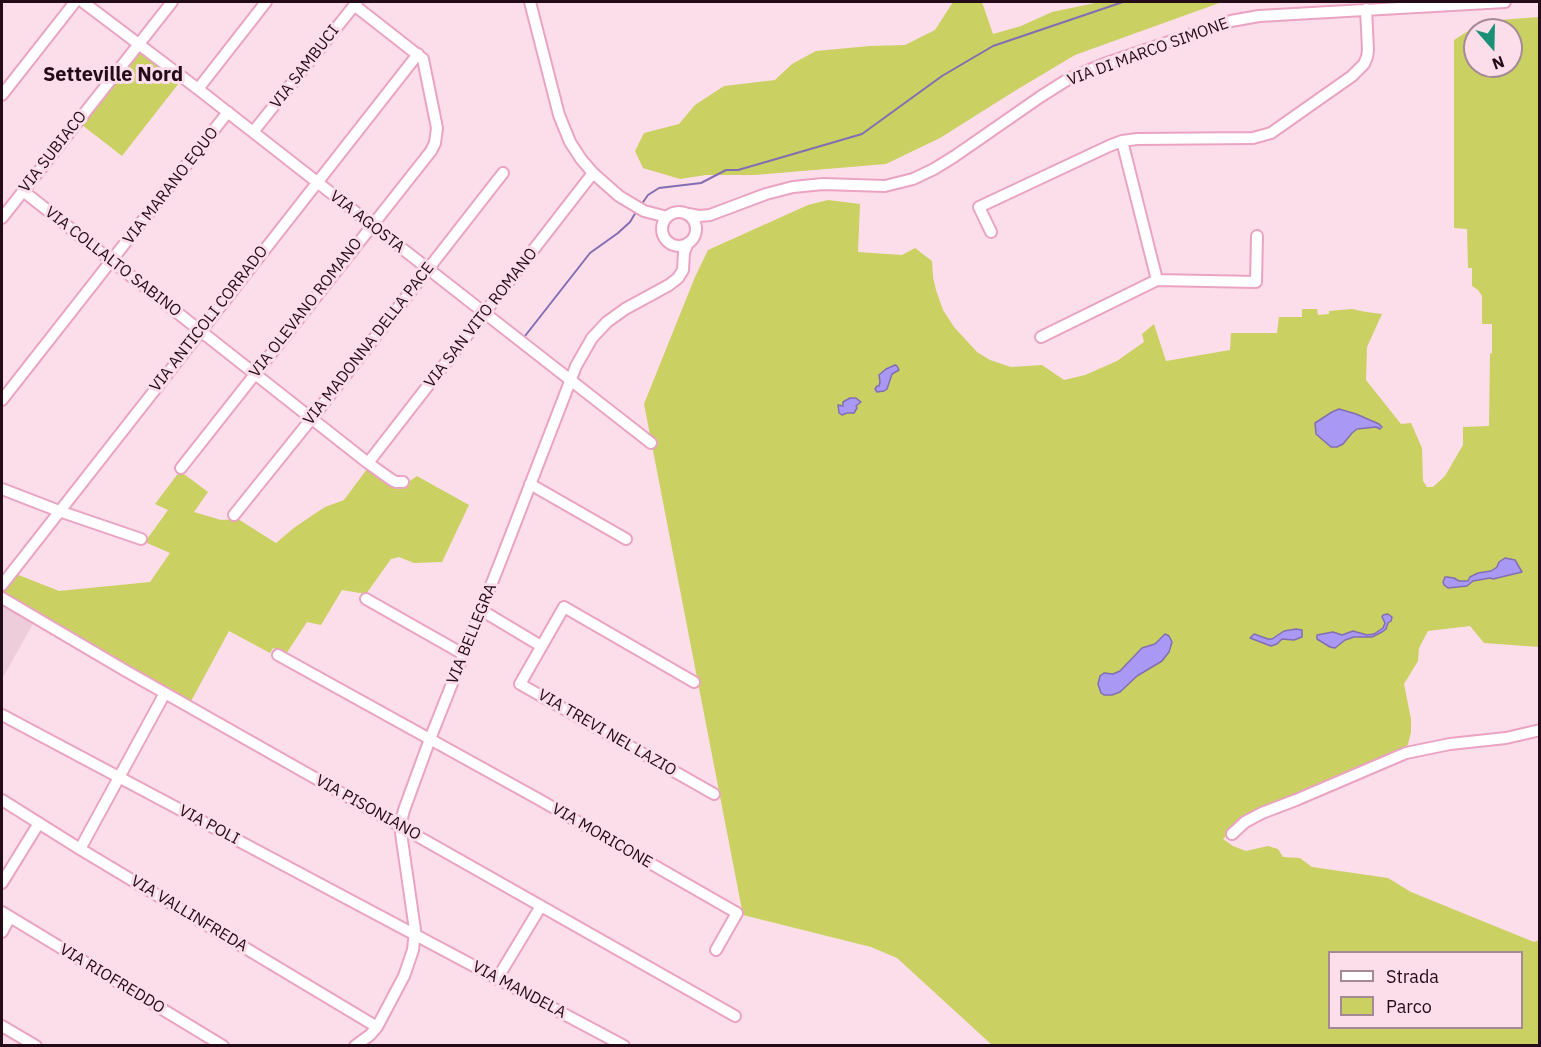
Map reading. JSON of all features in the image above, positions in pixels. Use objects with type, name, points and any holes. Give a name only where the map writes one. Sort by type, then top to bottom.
[{"type":"street","points":[[2,95],[75,2]]},
{"type":"street","name":"VIA AGOSTA","points":[[83,2],[228,112],[651,443]]},
{"type":"street","name":"VIA SUBIACO","points":[[2,218],[172,2]]},
{"type":"street","points":[[198,89],[266,2]]},
{"type":"street","name":"VIA DI MARCO SIMONE","points":[[695,234],[706,219],[716,213],[766,194],[794,187],[824,184],[885,186],[913,179],[956,156],[1071,78],[1104,64],[1216,25],[1259,15],[1505,2]]},
{"type":"street","points":[[355,3],[418,54]]},
{"type":"street","name":"VIA SAMBUCI","points":[[253,132],[355,3]]},
{"type":"street","points":[[532,3],[553,95],[570,142],[593,173],[619,196],[644,211],[662,232],[666,241],[675,246],[683,261]]},
{"type":"street","points":[[991,232],[979,207],[1122,141],[1253,138],[1271,133],[1352,76],[1364,64],[1368,57],[1366,9]]},
{"type":"street","name":"VIA ANTICOLI CORRADO","points":[[2,585],[6,571],[59,511],[418,54]]},
{"type":"street","name":"VIA OLEVANO ROMANO","points":[[181,468],[431,151],[436,140],[437,128],[425,65],[418,54]]},
{"type":"street","name":"VIA MARANO EQUO","points":[[2,400],[228,112]]},
{"type":"street","points":[[1122,141],[1157,280]]},
{"type":"street","name":"VIA MADONNA DELLA PACE","points":[[234,515],[503,173]]},
{"type":"street","name":"VIA SAN VITO ROMANO","points":[[368,463],[593,173]]},
{"type":"street","name":"VIA COLLALTO SABINO","points":[[23,191],[368,463],[392,480],[404,482]]},
{"type":"street","points":[[644,211],[667,217]]},
{"type":"street","points":[[662,232],[667,217],[677,212],[688,214],[695,223],[693,239],[684,245],[675,246]]},
{"type":"street","name":"VIA DI MARCO SIMONE","points":[[688,214],[716,213]]},
{"type":"street","points":[[1041,337],[1157,280],[1256,282],[1257,236]]},
{"type":"street","name":"VIA BELLEGRA","points":[[355,1046],[370,1035],[377,1026],[409,965],[415,935],[401,838],[404,810],[571,380],[586,347],[599,329],[616,315],[674,282],[681,274],[684,252],[688,243]]},
{"type":"street","points":[[530,484],[626,538]]},
{"type":"street","points":[[2,489],[141,539]]},
{"type":"street","name":"VIA PISONIANO","points":[[2,598],[735,1016]]},
{"type":"street","points":[[366,599],[463,654]]},
{"type":"street","name":"VIA TREVI NEL LAZIO","points":[[694,682],[564,607],[520,684],[714,794]]},
{"type":"street","points":[[481,610],[541,646]]},
{"type":"street","points":[[278,655],[430,739]]},
{"type":"street","points":[[80,849],[165,693]]},
{"type":"street","name":"VIA POLI","points":[[2,715],[415,935]]},
{"type":"street","points":[[1232,834],[1245,822],[1262,813],[1406,753],[1450,744],[1506,738],[1539,730]]},
{"type":"street","name":"VIA MORICONE","points":[[430,739],[737,914],[716,950]]},
{"type":"street","name":"VIA VALLINFREDA","points":[[2,800],[377,1026]]},
{"type":"street","points":[[2,883],[39,823]]},
{"type":"street","points":[[497,979],[541,906]]},
{"type":"street","points":[[2,932],[6,914]]},
{"type":"street","name":"VIA RIOFREDDO","points":[[6,914],[223,1046]]},
{"type":"street","name":"VIA MANDELA","points":[[415,935],[624,1046]]},
{"type":"street","points":[[2,1026],[36,1046]]},
{"type":"shaded area","points":[[895,365],[899,370],[892,374],[887,389],[877,392],[875,389],[879,386],[879,375]]},
{"type":"shaded area","points":[[856,398],[861,402],[856,406],[854,413],[842,415],[839,413],[838,405],[843,406],[843,402]]},
{"type":"shaded area","points":[[1339,409],[1356,414],[1382,427],[1380,429],[1376,427],[1357,429],[1343,444],[1331,447],[1316,434],[1315,423]]},
{"type":"shaded area","points":[[1505,558],[1515,560],[1522,572],[1473,581],[1467,586],[1448,588],[1444,585],[1445,577],[1468,581],[1470,577],[1478,573],[1491,571]]},
{"type":"shaded area","points":[[2,605],[33,624],[2,679]]},
{"type":"shaded area","points":[[1388,614],[1392,617],[1386,629],[1372,637],[1354,637],[1345,640],[1335,648],[1317,639],[1317,635],[1333,632],[1342,635],[1353,631],[1367,635],[1374,634],[1383,628],[1385,623],[1382,617]]},
{"type":"shaded area","points":[[1302,630],[1302,637],[1294,640],[1282,639],[1271,646],[1250,638],[1254,634],[1272,639],[1284,631]]},
{"type":"shaded area","points":[[1165,634],[1172,642],[1169,652],[1162,661],[1137,676],[1120,692],[1112,695],[1101,693],[1098,684],[1100,676],[1104,673],[1113,674],[1120,671],[1142,648],[1155,644]]},
{"type":"green space","points":[[953,2],[982,2],[993,34],[1021,26],[1052,12],[1100,2],[1222,2],[1075,55],[940,138],[886,164],[755,175],[706,175],[680,179],[643,168],[635,151],[644,133],[679,124],[695,105],[724,86],[775,80],[792,64],[816,51],[905,45],[935,30]]},
{"type":"green space","points":[[1539,17],[1539,647],[1484,643],[1470,626],[1428,631],[1419,648],[1418,661],[1404,684],[1411,719],[1407,748],[1241,821],[1223,839],[1246,851],[1268,846],[1278,849],[1283,857],[1300,858],[1312,867],[1388,878],[1411,892],[1534,942],[1539,940],[1539,1045],[992,1045],[897,958],[871,947],[743,915],[644,404],[708,250],[808,205],[828,200],[860,204],[858,252],[902,255],[915,248],[932,261],[933,277],[943,310],[954,327],[977,352],[990,360],[1011,367],[1042,365],[1064,380],[1085,375],[1117,361],[1144,342],[1142,334],[1154,324],[1166,361],[1230,350],[1231,333],[1277,333],[1279,317],[1302,317],[1302,309],[1317,309],[1318,315],[1329,314],[1329,311],[1352,309],[1382,314],[1367,347],[1366,380],[1401,424],[1411,423],[1422,448],[1423,481],[1427,487],[1433,487],[1445,476],[1463,445],[1463,427],[1489,426],[1492,324],[1482,324],[1482,296],[1472,286],[1472,268],[1468,268],[1467,229],[1454,228],[1454,40],[1463,34],[1463,78],[1523,78],[1523,18]]},
{"type":"green space","points":[[139,52],[179,83],[122,156],[82,125]]},
{"type":"green space","points":[[367,469],[404,485],[417,476],[469,505],[442,562],[414,563],[399,557],[391,559],[366,594],[342,590],[321,625],[307,622],[286,654],[273,648],[270,653],[229,631],[190,703],[3,595],[3,591],[16,574],[59,591],[150,582],[170,553],[145,542],[168,510],[155,504],[180,471],[208,492],[194,512],[221,520],[238,519],[276,543],[325,507],[344,500]]},
{"type":"waterway","points":[[641,205],[648,195],[659,188],[701,183],[726,170],[738,170],[862,134],[942,76],[993,46],[1123,2]]},
{"type":"waterway","points":[[525,336],[590,253],[618,233],[630,222],[636,212]]},
{"type":"district","name":"Setteville Nord","points":[[113,75]]}]
